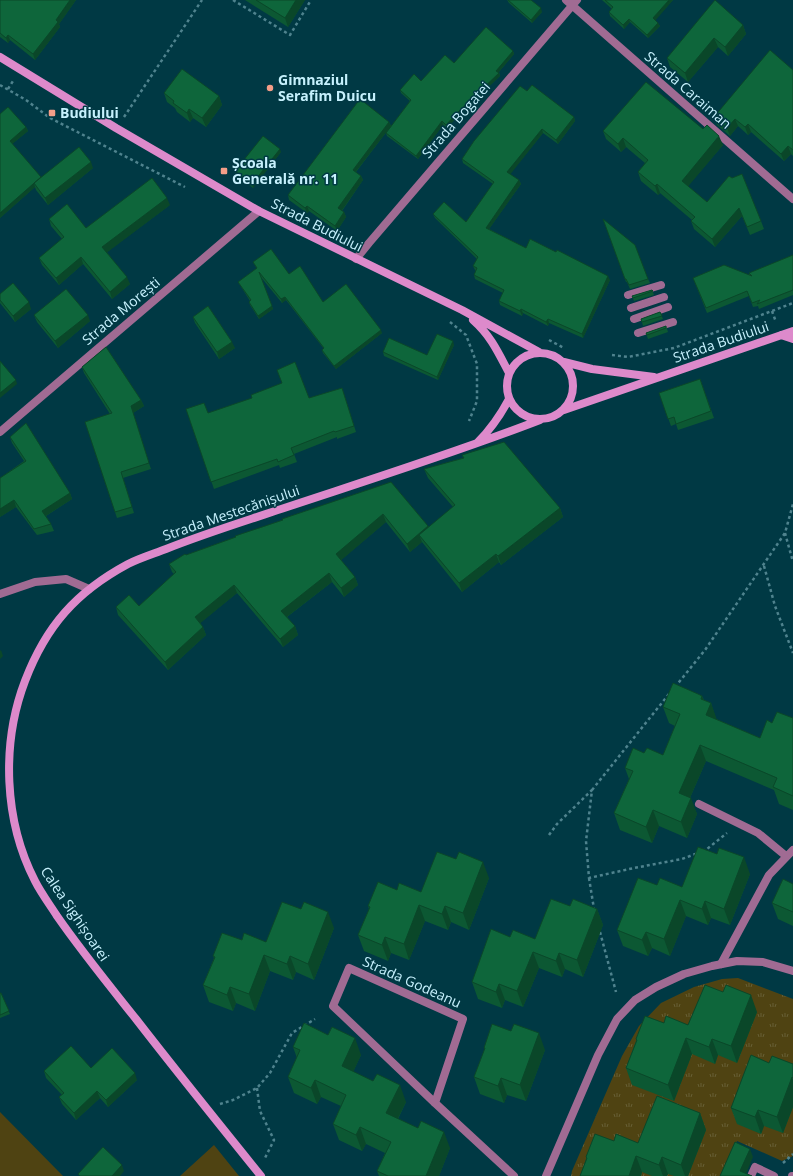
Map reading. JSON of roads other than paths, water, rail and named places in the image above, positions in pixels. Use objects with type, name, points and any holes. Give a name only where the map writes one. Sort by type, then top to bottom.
[{"type":"main road","name":"Strada Budiului","points":[[0,57],[116,128],[259,211],[462,310],[539,352]]},
{"type":"main road","name":"Strada Budiului","points":[[462,310],[484,331],[499,352],[508,373]]},
{"type":"main road","name":"Strada Budiului","points":[[564,410],[793,330]]},
{"type":"main road","points":[[781,335],[793,339]]},
{"type":"main road","points":[[539,352],[553,355],[564,362],[571,373],[574,386],[571,399],[564,410],[553,417],[540,420],[527,417],[516,410],[509,399],[506,386],[508,373],[516,362],[526,355],[539,352]]},
{"type":"main road","name":"Strada Budiului","points":[[564,362],[657,378]]},
{"type":"main road","name":"Strada Mestecănișului","points":[[475,444],[490,430],[500,416],[509,399]]},
{"type":"main road","name":"Strada Mestecănișului","points":[[89,589],[108,575],[132,562],[192,538],[475,444],[540,420]]},
{"type":"main road","name":"Calea Sighișoarei","points":[[89,589],[68,607],[34,658],[22,689],[14,719],[10,750],[13,819],[22,850],[39,889],[78,947],[206,1109],[260,1174]]},
{"type":"street","name":"Strada Caraiman","points":[[566,0],[575,3],[793,199]]},
{"type":"street","name":"Strada Bogatei","points":[[356,259],[575,3]]},
{"type":"street","name":"Strada Morești","points":[[0,432],[259,211]]},
{"type":"street","points":[[628,296],[661,285]]},
{"type":"street","points":[[631,308],[664,297]]},
{"type":"street","points":[[634,319],[668,307]]},
{"type":"street","points":[[638,333],[673,322]]},
{"type":"street","points":[[0,594],[35,582],[66,579],[89,589]]},
{"type":"street","points":[[699,804],[758,833],[786,856]]},
{"type":"street","points":[[721,964],[769,875],[793,850]]},
{"type":"street","points":[[546,1176],[598,1056],[617,1019],[635,1000],[656,987],[684,974],[736,961],[763,962],[793,971]]},
{"type":"street","name":"Strada Godeanu","points":[[435,1103],[464,1019],[349,968],[333,1006],[435,1103],[514,1176]]},
{"type":"street","points":[[751,1176],[755,1167],[774,1176]]},
{"type":"place","name":"Gimnaziul Serafim Duicu","points":[[270,88]]},
{"type":"place","name":"Budiului","points":[[52,113]]},
{"type":"place","name":"Școala Generală nr. 11","points":[[224,171]]}]
